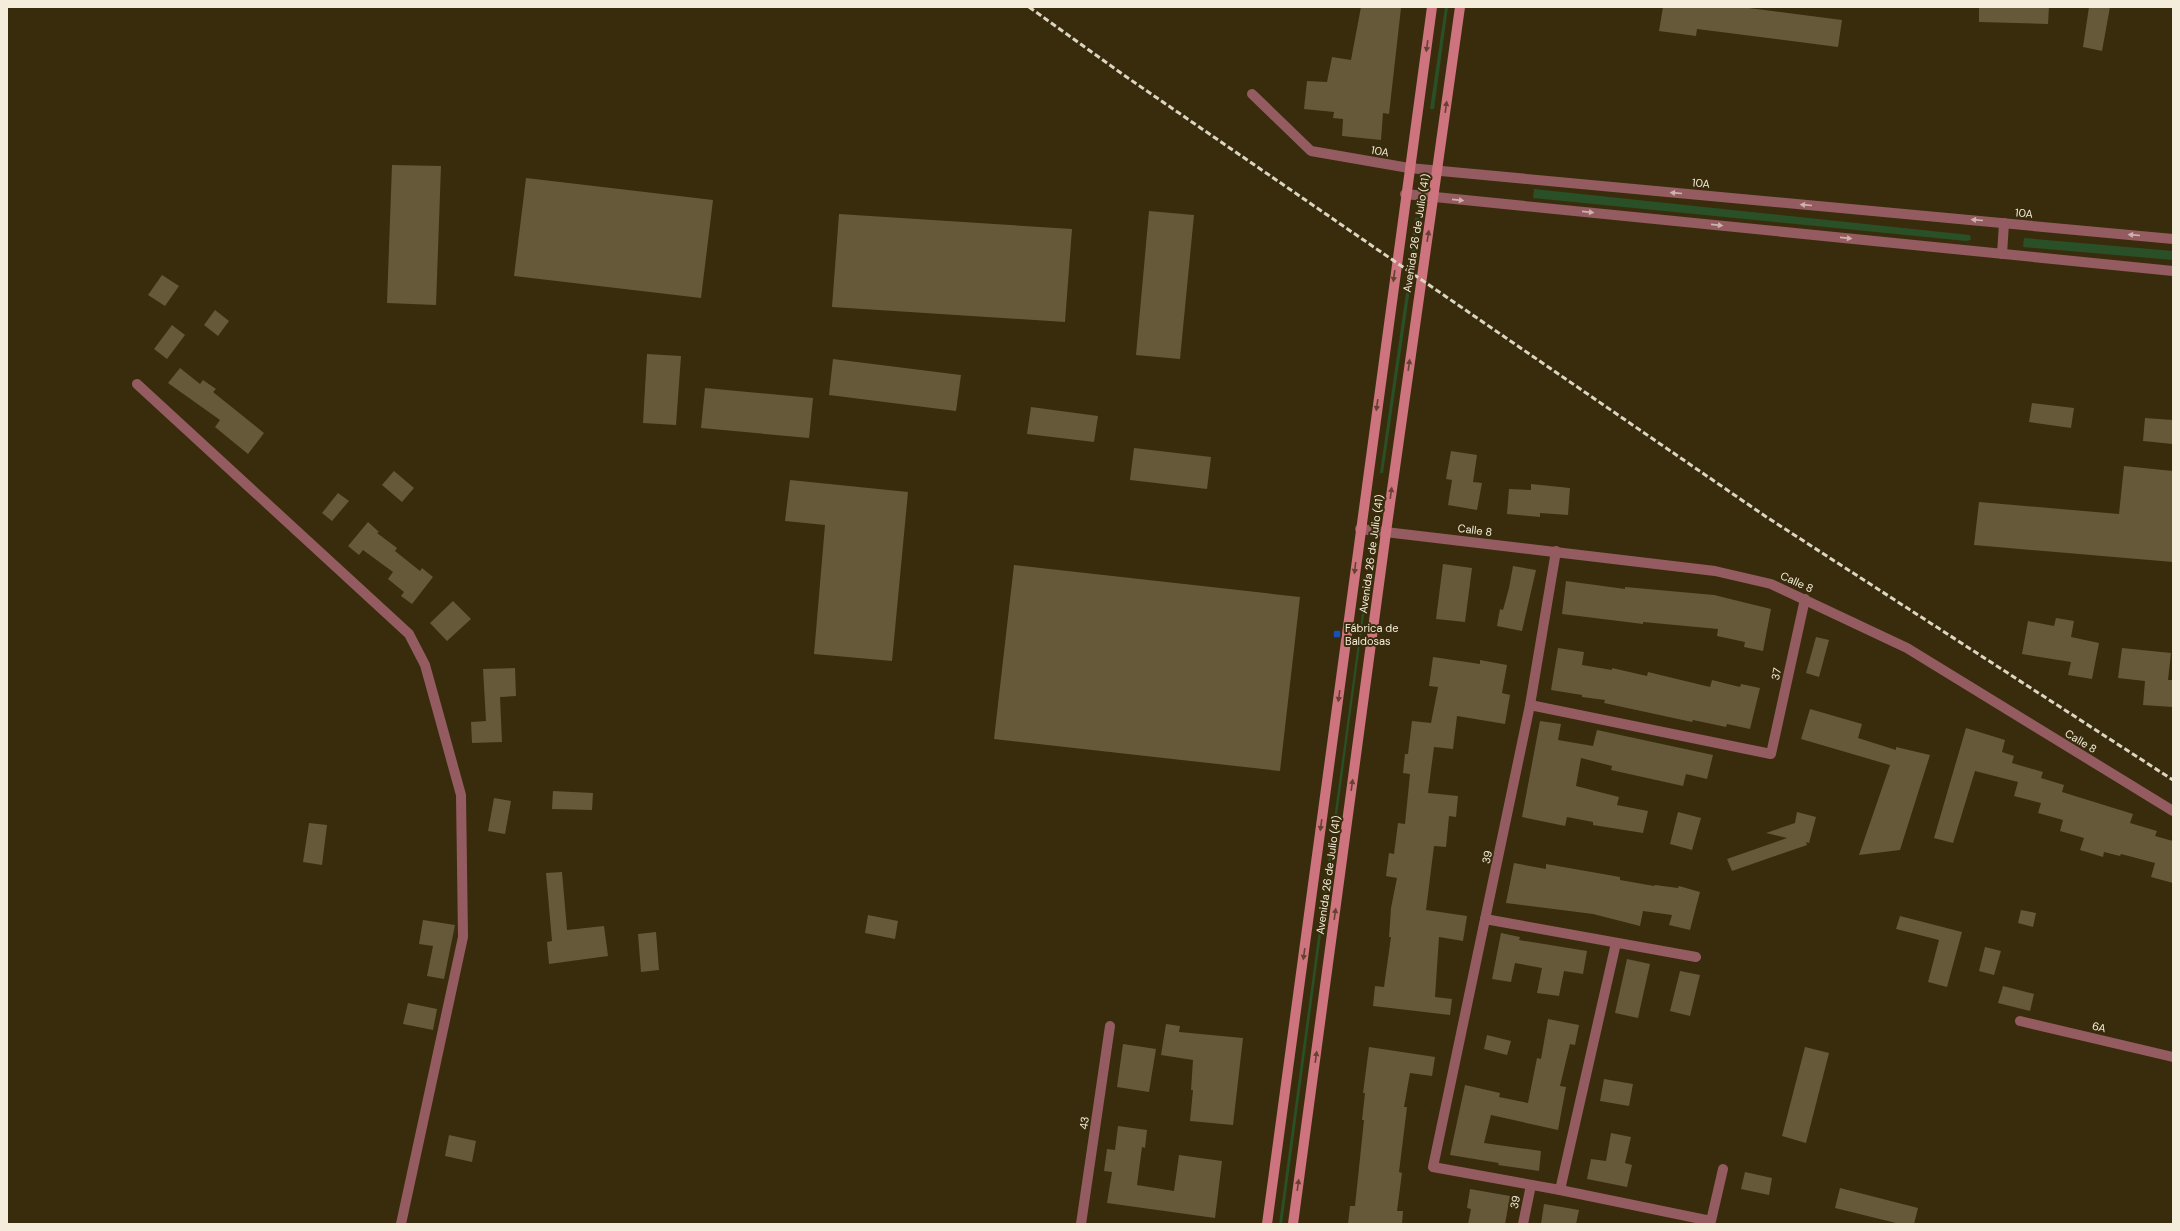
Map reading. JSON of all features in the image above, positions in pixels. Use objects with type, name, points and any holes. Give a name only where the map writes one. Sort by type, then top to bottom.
[{"type":"main road","name":"Avenida 26 de Julio (41)","points":[[1267,1224],[1348,633],[1360,529],[1405,194],[1432,7]]},
{"type":"main road","name":"Avenida 26 de Julio (41)","points":[[1293,1224],[1386,532],[1460,7]]},
{"type":"street","name":"10A","points":[[1252,94],[1311,151],[1409,168],[2173,238]]},
{"type":"street","points":[[1405,194],[2173,271]]},
{"type":"street","points":[[2002,254],[2004,223]]},
{"type":"street","points":[[137,384],[409,634],[425,665],[461,795],[463,936],[401,1224]]},
{"type":"street","name":"Calle 8","points":[[1360,529],[1715,570],[1771,584],[1907,648],[2173,811]]},
{"type":"street","name":"39","points":[[1523,1224],[1531,1185],[1433,1167],[1530,705],[1556,551]]},
{"type":"street","name":"37","points":[[1530,705],[1771,754],[1805,599]]},
{"type":"street","points":[[1485,919],[1696,957]]},
{"type":"street","points":[[1560,1190],[1616,943]]},
{"type":"street","name":"6A","points":[[2020,1021],[2173,1057]]},
{"type":"street","name":"43","points":[[1081,1224],[1110,1026]]},
{"type":"street","points":[[1531,1185],[1711,1221],[1723,1169]]},
{"type":"green space","points":[[1445,7],[1448,7],[1434,109],[1430,109]]},
{"type":"green space","points":[[1534,189],[1970,235],[1971,240],[1966,241],[1533,198]]},
{"type":"green space","points":[[1415,218],[1420,218],[1414,263],[1410,260]]},
{"type":"green space","points":[[2024,238],[2173,251],[2173,260],[2023,247]]},
{"type":"green space","points":[[1408,279],[1411,282],[1383,473],[1380,473]]},
{"type":"green space","points":[[1366,584],[1368,585],[1282,1224],[1279,1224]]},
{"type":"building","points":[[1361,7],[1401,8],[1389,114],[1383,113],[1381,140],[1342,136],[1343,119],[1333,118],[1334,112],[1304,109],[1307,81],[1327,82],[1332,57],[1351,60]]},
{"type":"building","points":[[1663,7],[1741,7],[1842,20],[1838,47],[1697,29],[1696,36],[1659,31]]},
{"type":"building","points":[[1979,7],[2049,7],[2048,24],[1979,22]]},
{"type":"building","points":[[2089,7],[2110,7],[2102,51],[2083,47]]},
{"type":"building","points":[[392,165],[441,166],[436,305],[387,303]]},
{"type":"building","points":[[526,178],[713,200],[701,298],[514,276]]},
{"type":"building","points":[[1149,211],[1194,215],[1180,359],[1136,355]]},
{"type":"building","points":[[839,214],[1072,229],[1065,322],[832,307]]},
{"type":"building","points":[[162,275],[179,286],[165,306],[148,295]]},
{"type":"building","points":[[215,310],[229,321],[218,336],[204,325]]},
{"type":"building","points":[[172,325],[185,335],[167,359],[154,349]]},
{"type":"building","points":[[647,354],[681,356],[676,425],[643,423]]},
{"type":"building","points":[[833,359],[961,375],[956,411],[829,395]]},
{"type":"building","points":[[180,368],[200,384],[203,380],[216,389],[213,392],[264,433],[248,454],[215,427],[220,420],[168,383]]},
{"type":"building","points":[[705,388],[813,398],[809,438],[701,428]]},
{"type":"building","points":[[2032,403],[2074,408],[2071,428],[2029,422]]},
{"type":"building","points":[[1031,407],[1098,416],[1094,442],[1027,434]]},
{"type":"building","points":[[2145,418],[2173,420],[2173,444],[2143,441]]},
{"type":"building","points":[[1134,448],[1211,457],[1207,489],[1130,480]]},
{"type":"building","points":[[1451,451],[1477,455],[1473,482],[1482,483],[1477,510],[1448,505],[1452,480],[1446,479]]},
{"type":"building","points":[[2124,466],[2173,471],[2173,562],[1974,545],[1979,502],[2119,514]]},
{"type":"building","points":[[394,471],[414,488],[402,502],[382,485]]},
{"type":"building","points":[[790,480],[908,492],[892,661],[814,654],[825,525],[785,521]]},
{"type":"building","points":[[1531,484],[1570,488],[1568,515],[1540,513],[1540,517],[1507,514],[1509,489],[1531,490]]},
{"type":"building","points":[[338,493],[349,501],[332,521],[322,513]]},
{"type":"building","points":[[368,522],[379,532],[377,533],[397,548],[395,551],[420,571],[422,568],[433,577],[412,604],[401,596],[404,592],[388,579],[393,572],[363,550],[359,555],[348,546]]},
{"type":"building","points":[[1443,564],[1472,568],[1465,622],[1436,619]]},
{"type":"building","points":[[1014,565],[1300,597],[1280,771],[994,739]]},
{"type":"building","points":[[1513,566],[1536,570],[1522,631],[1497,626],[1500,609],[1503,610],[1509,588]]},
{"type":"building","points":[[1566,581],[1625,589],[1625,587],[1714,595],[1771,609],[1763,651],[1744,647],[1745,642],[1717,636],[1718,629],[1643,622],[1643,624],[1562,614]]},
{"type":"building","points":[[453,601],[471,619],[447,641],[430,623]]},
{"type":"building","points":[[2056,618],[2074,621],[2071,637],[2099,643],[2092,679],[2068,675],[2071,662],[2022,654],[2028,621],[2054,626]]},
{"type":"building","points":[[1816,637],[1829,640],[1819,677],[1806,673]]},
{"type":"building","points":[[1558,648],[1584,652],[1582,665],[1612,670],[1612,668],[1647,676],[1648,672],[1710,687],[1712,680],[1740,687],[1741,684],[1760,688],[1750,729],[1727,724],[1726,727],[1693,720],[1692,722],[1604,703],[1605,700],[1582,697],[1582,695],[1551,690]]},
{"type":"building","points":[[2122,648],[2171,653],[2168,680],[2173,680],[2173,707],[2143,705],[2145,681],[2118,678]]},
{"type":"building","points":[[1433,657],[1480,664],[1480,660],[1507,665],[1502,693],[1510,695],[1505,724],[1457,716],[1453,749],[1434,747],[1428,793],[1458,796],[1456,817],[1449,816],[1446,847],[1434,846],[1426,910],[1467,916],[1463,941],[1439,937],[1435,997],[1452,999],[1450,1015],[1373,1006],[1375,986],[1384,987],[1391,937],[1389,937],[1391,908],[1397,878],[1386,876],[1389,853],[1394,854],[1398,823],[1405,824],[1410,774],[1403,773],[1405,754],[1408,754],[1412,721],[1431,723],[1438,687],[1429,686]]},
{"type":"building","points":[[515,668],[516,696],[500,697],[502,742],[472,743],[471,722],[486,721],[483,669]]},
{"type":"building","points":[[1810,709],[1862,724],[1858,738],[1896,750],[1896,747],[1930,755],[1900,850],[1859,855],[1890,765],[1801,739]]},
{"type":"building","points":[[1540,721],[1561,724],[1558,740],[1593,746],[1597,730],[1713,755],[1707,779],[1686,774],[1683,786],[1611,770],[1612,766],[1581,758],[1576,786],[1619,797],[1617,805],[1648,811],[1643,833],[1593,825],[1593,822],[1567,817],[1565,826],[1522,817]]},
{"type":"building","points":[[1966,728],[2005,740],[2002,752],[2014,756],[2012,763],[2043,772],[2041,778],[2064,785],[2062,792],[2133,814],[2130,823],[2157,831],[2155,836],[2173,841],[2173,883],[2151,877],[2155,863],[2121,854],[2120,856],[2104,852],[2103,857],[2080,850],[2084,838],[2060,831],[2063,820],[2038,813],[2041,803],[2014,796],[2018,782],[1975,771],[1953,843],[1934,838]]},
{"type":"building","points":[[553,791],[593,793],[592,810],[552,809]]},
{"type":"building","points":[[494,798],[511,801],[505,834],[488,831]]},
{"type":"building","points":[[1678,812],[1701,818],[1692,850],[1670,844]]},
{"type":"building","points":[[1797,812],[1816,817],[1809,843],[1806,842],[1807,845],[1732,871],[1727,859],[1787,838],[1766,833],[1795,823]]},
{"type":"building","points":[[309,823],[327,825],[322,865],[303,862]]},
{"type":"building","points":[[1514,863],[1546,869],[1546,864],[1620,877],[1620,880],[1654,886],[1678,888],[1679,886],[1700,892],[1690,930],[1669,925],[1672,915],[1643,911],[1640,926],[1593,914],[1506,903]]},
{"type":"building","points":[[562,872],[567,930],[604,926],[608,956],[549,964],[547,942],[552,941],[546,873]]},
{"type":"building","points":[[2021,910],[2036,913],[2033,927],[2018,923]]},
{"type":"building","points":[[868,915],[898,921],[895,939],[865,933]]},
{"type":"building","points":[[1900,916],[1962,932],[1947,987],[1928,982],[1939,940],[1896,929]]},
{"type":"building","points":[[423,920],[455,925],[444,979],[427,976],[433,946],[419,944]]},
{"type":"building","points":[[656,932],[659,970],[641,972],[638,934]]},
{"type":"building","points":[[1501,933],[1520,937],[1519,940],[1587,951],[1583,974],[1564,971],[1559,996],[1537,993],[1542,968],[1515,963],[1511,982],[1492,979]]},
{"type":"building","points":[[1985,947],[2001,951],[1994,975],[1979,971]]},
{"type":"building","points":[[1627,959],[1650,964],[1638,1018],[1615,1013]]},
{"type":"building","points":[[1680,971],[1700,975],[1690,1016],[1670,1011]]},
{"type":"building","points":[[2003,986],[2034,994],[2030,1011],[1998,1003]]},
{"type":"building","points":[[408,1003],[437,1009],[433,1030],[403,1024]]},
{"type":"building","points":[[1548,1019],[1579,1025],[1575,1045],[1570,1044],[1560,1086],[1566,1087],[1558,1130],[1491,1115],[1484,1143],[1541,1151],[1539,1171],[1498,1165],[1499,1163],[1450,1155],[1465,1085],[1500,1093],[1499,1097],[1528,1103],[1537,1058],[1541,1059]]},
{"type":"building","points":[[1166,1024],[1180,1026],[1179,1032],[1243,1038],[1233,1125],[1190,1121],[1193,1090],[1191,1090],[1193,1060],[1161,1055]]},
{"type":"building","points":[[1487,1035],[1511,1041],[1507,1055],[1484,1049]]},
{"type":"building","points":[[1123,1044],[1156,1049],[1149,1092],[1117,1087]]},
{"type":"building","points":[[1369,1047],[1435,1057],[1432,1076],[1410,1073],[1404,1107],[1407,1107],[1399,1172],[1402,1173],[1397,1211],[1403,1211],[1402,1224],[1348,1224],[1350,1206],[1355,1206],[1364,1120],[1362,1120],[1365,1093],[1363,1093]]},
{"type":"building","points":[[1805,1047],[1829,1053],[1806,1143],[1782,1136]]},
{"type":"building","points":[[1604,1079],[1633,1084],[1629,1106],[1600,1101]]},
{"type":"building","points":[[1118,1126],[1147,1130],[1145,1148],[1142,1147],[1137,1185],[1174,1191],[1179,1155],[1222,1161],[1215,1218],[1107,1203],[1112,1172],[1104,1171],[1107,1149],[1115,1150]]},
{"type":"building","points":[[1611,1133],[1631,1137],[1625,1163],[1632,1165],[1627,1187],[1587,1179],[1591,1159],[1606,1161]]},
{"type":"building","points":[[449,1135],[476,1141],[472,1162],[445,1156]]},
{"type":"building","points":[[1745,1172],[1772,1178],[1769,1195],[1741,1189]]},
{"type":"building","points":[[1840,1188],[1918,1208],[1914,1224],[1900,1224],[1835,1208]]},
{"type":"building","points":[[1470,1189],[1510,1196],[1505,1224],[1468,1224],[1471,1209],[1467,1208]]},
{"type":"building","points":[[1544,1204],[1579,1210],[1576,1224],[1541,1224]]},
{"type":"railway","points":[[1029,7],[1128,78],[1765,516],[2173,780]]},
{"type":"place","name":"Fábrica de Baldosas","points":[[1337,634]]}]
